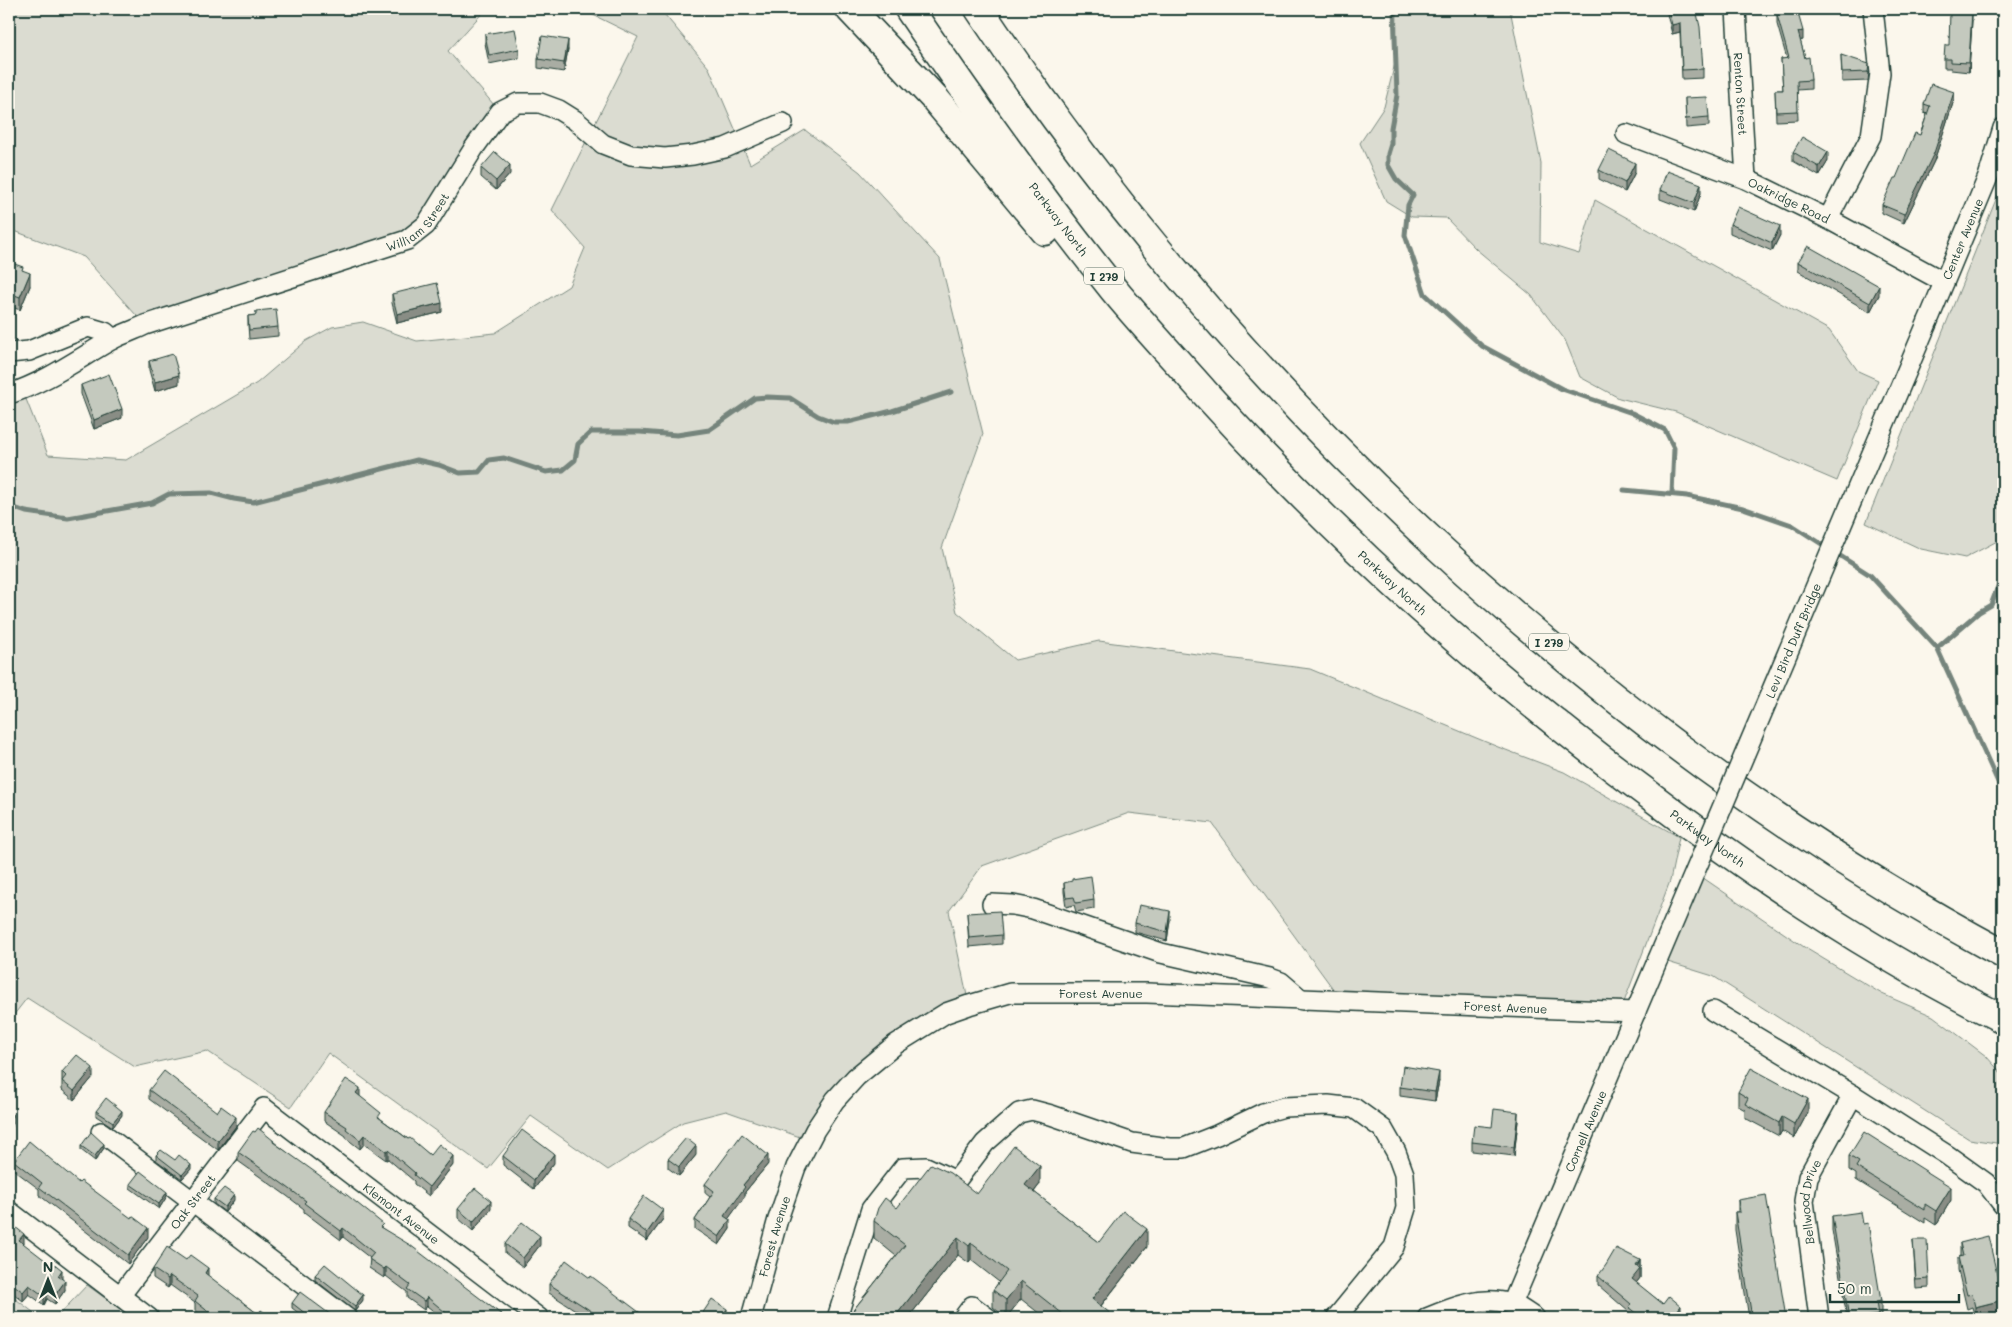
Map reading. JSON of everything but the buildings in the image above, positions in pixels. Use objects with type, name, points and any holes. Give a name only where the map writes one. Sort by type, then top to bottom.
[{"type":"highway","points":[[850,9],[936,100],[1161,368],[1220,428],[1327,519]]},
{"type":"highway","name":"Parkway North","points":[[909,9],[995,134],[1116,292],[1230,421],[1379,571],[1446,632],[1563,728],[1731,855],[1844,930],[2003,1019]]},
{"type":"highway","name":"I 279","points":[[984,15],[1037,92],[1117,197],[1237,342],[1360,471],[1469,575],[1597,682],[1731,786],[1824,850],[1874,881],[2003,954]]},
{"type":"street","name":"Renton Street","points":[[1736,9],[1746,179]]},
{"type":"street","points":[[1828,219],[1871,136],[1880,73],[1874,9]]},
{"type":"street","name":"William Street","points":[[9,394],[65,368],[113,339],[145,325],[407,240],[426,225],[474,148],[500,112],[518,103],[540,103],[560,110],[603,144],[630,155],[665,158],[693,155],[725,148],[784,123]]},
{"type":"street","name":"Center Avenue","points":[[1928,321],[1944,282],[1996,179],[2003,128]]},
{"type":"street","name":"Oakridge Road","points":[[1626,134],[1746,179],[1828,219],[1944,282]]},
{"type":"street","name":"Levi Bird Duff Bridge","points":[[1658,959],[1928,321]]},
{"type":"street","points":[[9,353],[29,351],[88,327],[104,332],[113,339]]},
{"type":"street","points":[[992,904],[1013,905],[1033,910],[1161,953],[1270,978],[1281,982],[1302,1000]]},
{"type":"street","name":"Cornell Avenue","points":[[1512,1304],[1658,959]]},
{"type":"street","name":"Forest Avenue","points":[[751,1318],[778,1219],[796,1167],[815,1130],[835,1100],[856,1077],[896,1044],[946,1013],[969,1004],[1010,993],[1147,993],[1636,1012]]},
{"type":"street","points":[[1713,1011],[1853,1095],[1970,1172],[1986,1184],[2003,1205]]},
{"type":"street","name":"Bellwood Drive","points":[[1819,1318],[1804,1201],[1808,1178],[1853,1095]]},
{"type":"street","points":[[837,1318],[871,1209],[903,1168],[926,1167],[956,1182],[985,1143],[1020,1113],[1032,1110],[1052,1115],[1132,1143],[1184,1148],[1263,1113],[1284,1107],[1328,1105],[1354,1108],[1383,1129],[1396,1152],[1404,1174],[1406,1208],[1394,1247],[1336,1318]]},
{"type":"street","name":"Oak Street","points":[[120,1296],[264,1108]]},
{"type":"street","name":"Klemont Avenue","points":[[264,1108],[539,1318]]},
{"type":"street","points":[[101,1132],[347,1318]]},
{"type":"street","points":[[9,1211],[149,1318]]},
{"type":"street","points":[[1427,1318],[1452,1307],[1483,1300],[1512,1304],[1535,1318]]},
{"type":"street","points":[[963,1318],[972,1306],[988,1318]]},
{"type":"shaded area","points":[[9,9],[486,9],[448,51],[500,112],[426,225],[145,325],[84,257],[9,229]]},
{"type":"shaded area","points":[[581,9],[660,9],[709,68],[750,164],[805,130],[860,172],[940,259],[983,434],[942,548],[957,612],[1015,660],[1099,641],[1310,669],[1498,747],[1564,772],[1679,837],[1670,881],[1621,1010],[1342,1001],[1212,823],[1129,813],[982,866],[949,911],[969,1005],[896,1044],[809,1142],[800,1137],[726,1111],[683,1122],[608,1170],[531,1116],[488,1169],[328,1053],[291,1107],[207,1051],[135,1067],[27,998],[9,1021],[9,394],[22,389],[48,455],[126,460],[257,383],[306,341],[332,327],[363,322],[417,341],[495,333],[569,286],[585,248],[552,210],[638,37]]},
{"type":"shaded area","points":[[1397,9],[1510,9],[1541,163],[1540,242],[1579,254],[1595,200],[1829,330],[1858,371],[1878,380],[1837,481],[1676,412],[1619,398],[1580,377],[1565,340],[1531,295],[1476,249],[1446,218],[1412,217],[1386,201],[1360,143],[1384,107],[1396,59]]},
{"type":"shaded area","points":[[2003,182],[2003,538],[1965,558],[1921,549],[1866,523]]},
{"type":"shaded area","points":[[2003,643],[2003,714],[1998,697]]},
{"type":"shaded area","points":[[1696,873],[1807,949],[1882,994],[1933,1016],[1986,1056],[2003,1075],[2003,1144],[1969,1139],[1713,976],[1658,959]]},
{"type":"shaded area","points":[[87,1285],[133,1318],[56,1318]]},
{"type":"shaded area","points":[[9,1294],[41,1318],[9,1318]]},
{"type":"shaded area","points":[[1483,1301],[1535,1318],[1427,1318]]},
{"type":"waterway","points":[[1394,9],[1397,95],[1391,128],[1388,165],[1396,179],[1413,195],[1408,205],[1405,235],[1425,294],[1482,346],[1562,389],[1632,413],[1665,430],[1674,448],[1672,494]]},
{"type":"waterway","points":[[9,506],[26,512],[68,518],[152,503],[169,494],[211,493],[253,502],[417,460],[439,465],[460,473],[479,472],[489,460],[504,458],[546,472],[563,470],[575,460],[578,444],[591,432],[640,432],[677,435],[709,430],[755,398],[790,398],[818,416],[834,422],[848,422],[892,411],[951,392]]},
{"type":"waterway","points":[[1624,490],[1687,496],[1743,508],[1792,525],[1870,575],[1937,648],[2003,793]]},
{"type":"waterway","points":[[1937,648],[1979,612],[1991,605],[1999,584],[2003,582]]}]
